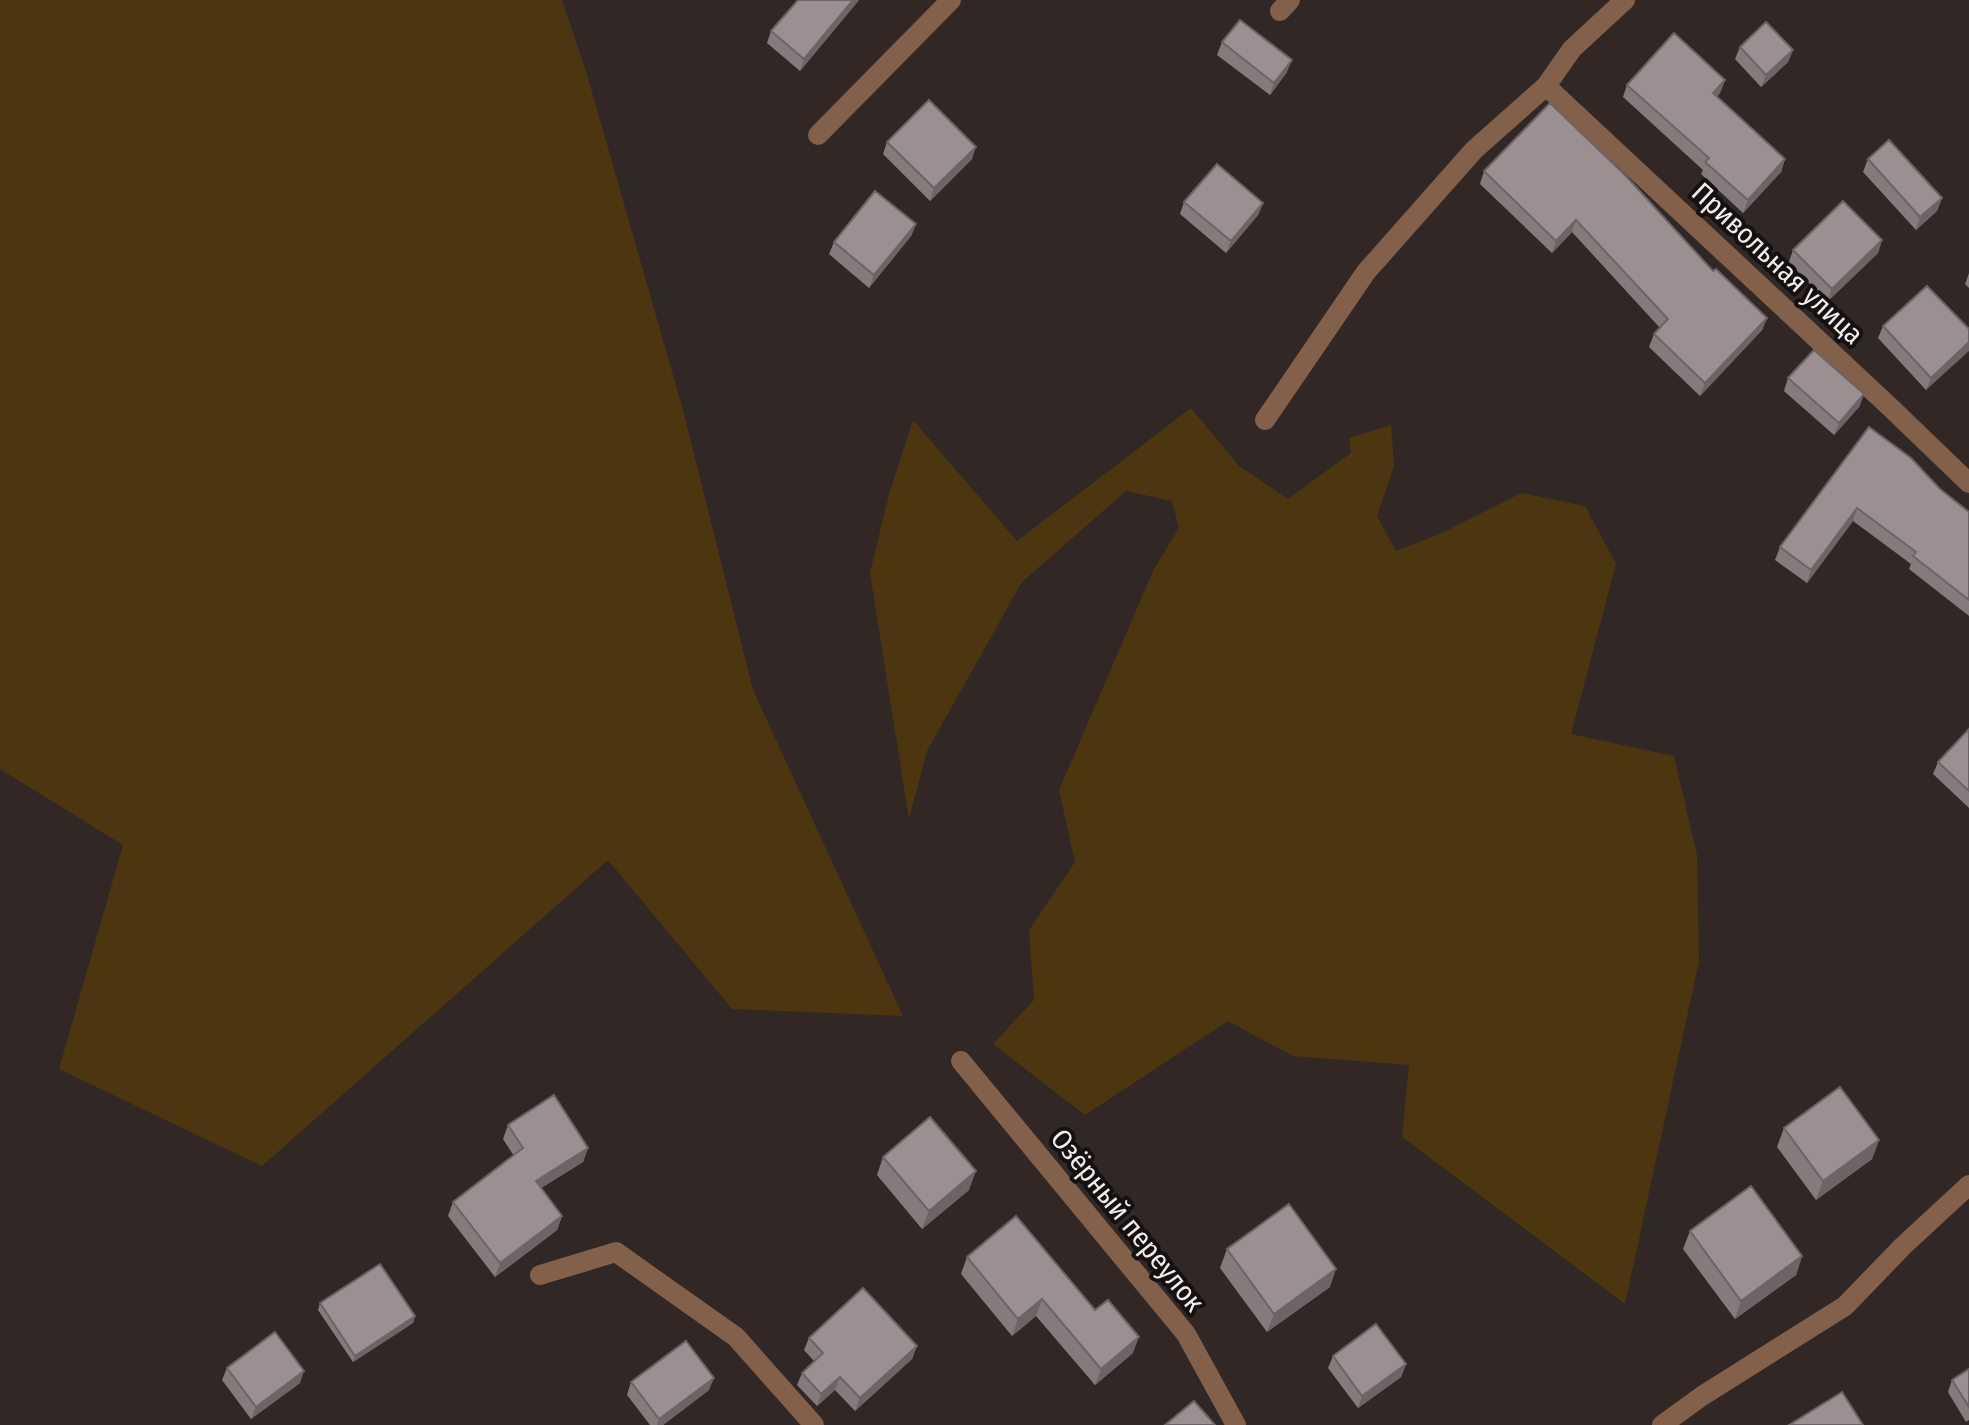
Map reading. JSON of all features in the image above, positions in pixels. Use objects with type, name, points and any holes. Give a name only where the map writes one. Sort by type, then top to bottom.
[{"type":"street","points":[[818,135],[951,0]]},
{"type":"street","points":[[1265,420],[1366,272],[1474,150],[1546,86],[1572,49],[1625,0]]},
{"type":"street","name":"Привольная улица","points":[[1546,86],[1969,483]]},
{"type":"street","name":"Озёрный переулок","points":[[961,1061],[1186,1334],[1236,1425]]},
{"type":"street","points":[[1662,1425],[1702,1396],[1845,1306],[1903,1246],[1969,1185]]},
{"type":"street","points":[[540,1275],[616,1252],[736,1337],[814,1425]]},
{"type":"shaded area","points":[[0,0],[562,0],[586,71],[683,410],[753,690],[903,1016],[732,1009],[608,860],[262,1166],[59,1069],[123,845],[0,769]]},
{"type":"shaded area","points":[[1191,408],[1239,466],[1288,499],[1351,453],[1349,438],[1391,425],[1394,466],[1377,516],[1396,551],[1440,534],[1521,493],[1585,506],[1616,564],[1571,734],[1674,756],[1697,855],[1699,961],[1625,1304],[1402,1137],[1409,1065],[1293,1056],[1228,1021],[1085,1115],[993,1044],[1034,1000],[1029,930],[1075,862],[1059,790],[1154,569],[1179,528],[1172,501],[1126,491],[1022,582],[927,751],[909,819],[870,573],[889,494],[913,420],[1017,541]]},
{"type":"building","points":[[798,0],[853,0],[804,59],[771,31]]},
{"type":"building","points":[[1240,20],[1292,60],[1274,83],[1222,42]]},
{"type":"building","points":[[1766,22],[1793,50],[1766,75],[1740,47]]},
{"type":"building","points":[[1674,33],[1725,80],[1713,93],[1785,159],[1748,200],[1705,162],[1709,158],[1627,85]]},
{"type":"building","points":[[929,100],[976,147],[934,188],[887,142]]},
{"type":"building","points":[[1550,103],[1626,176],[1713,271],[1716,269],[1767,318],[1705,383],[1654,334],[1668,319],[1576,220],[1556,241],[1484,171]]},
{"type":"building","points":[[1889,140],[1942,198],[1920,217],[1868,159]]},
{"type":"building","points":[[1217,164],[1263,203],[1231,241],[1184,202]]},
{"type":"building","points":[[875,191],[916,224],[874,275],[834,242]]},
{"type":"building","points":[[1843,201],[1882,240],[1832,289],[1793,250]]},
{"type":"building","points":[[1927,286],[1969,329],[1969,342],[1931,378],[1883,326]]},
{"type":"building","points":[[1814,350],[1864,394],[1839,423],[1788,378]]},
{"type":"building","points":[[1869,427],[1911,458],[1940,489],[1969,512],[1969,600],[1913,556],[1916,552],[1857,508],[1811,570],[1780,547]]},
{"type":"building","points":[[1969,729],[1969,791],[1938,762]]},
{"type":"building","points":[[1840,1087],[1879,1140],[1823,1181],[1784,1128]]},
{"type":"building","points":[[554,1095],[588,1148],[536,1181],[562,1216],[500,1263],[453,1202],[523,1148],[508,1125]]},
{"type":"building","points":[[930,1117],[976,1171],[929,1211],[883,1157]]},
{"type":"building","points":[[1751,1186],[1802,1256],[1741,1301],[1690,1231]]},
{"type":"building","points":[[1289,1204],[1336,1269],[1274,1314],[1227,1249]]},
{"type":"building","points":[[1016,1216],[1095,1310],[1108,1300],[1139,1337],[1101,1369],[1042,1299],[1018,1319],[967,1257]]},
{"type":"building","points":[[380,1264],[415,1316],[355,1356],[320,1303]]},
{"type":"building","points":[[863,1288],[917,1346],[860,1398],[840,1377],[821,1394],[802,1373],[823,1353],[809,1338]]},
{"type":"building","points":[[1376,1324],[1406,1364],[1362,1396],[1333,1356]]},
{"type":"building","points":[[275,1332],[304,1371],[256,1407],[227,1368]]},
{"type":"building","points":[[686,1341],[714,1378],[659,1419],[631,1382]]},
{"type":"building","points":[[1969,1369],[1969,1407],[1952,1380]]},
{"type":"building","points":[[1842,1392],[1863,1425],[1789,1425]]},
{"type":"building","points":[[1194,1401],[1215,1425],[1165,1425]]}]
